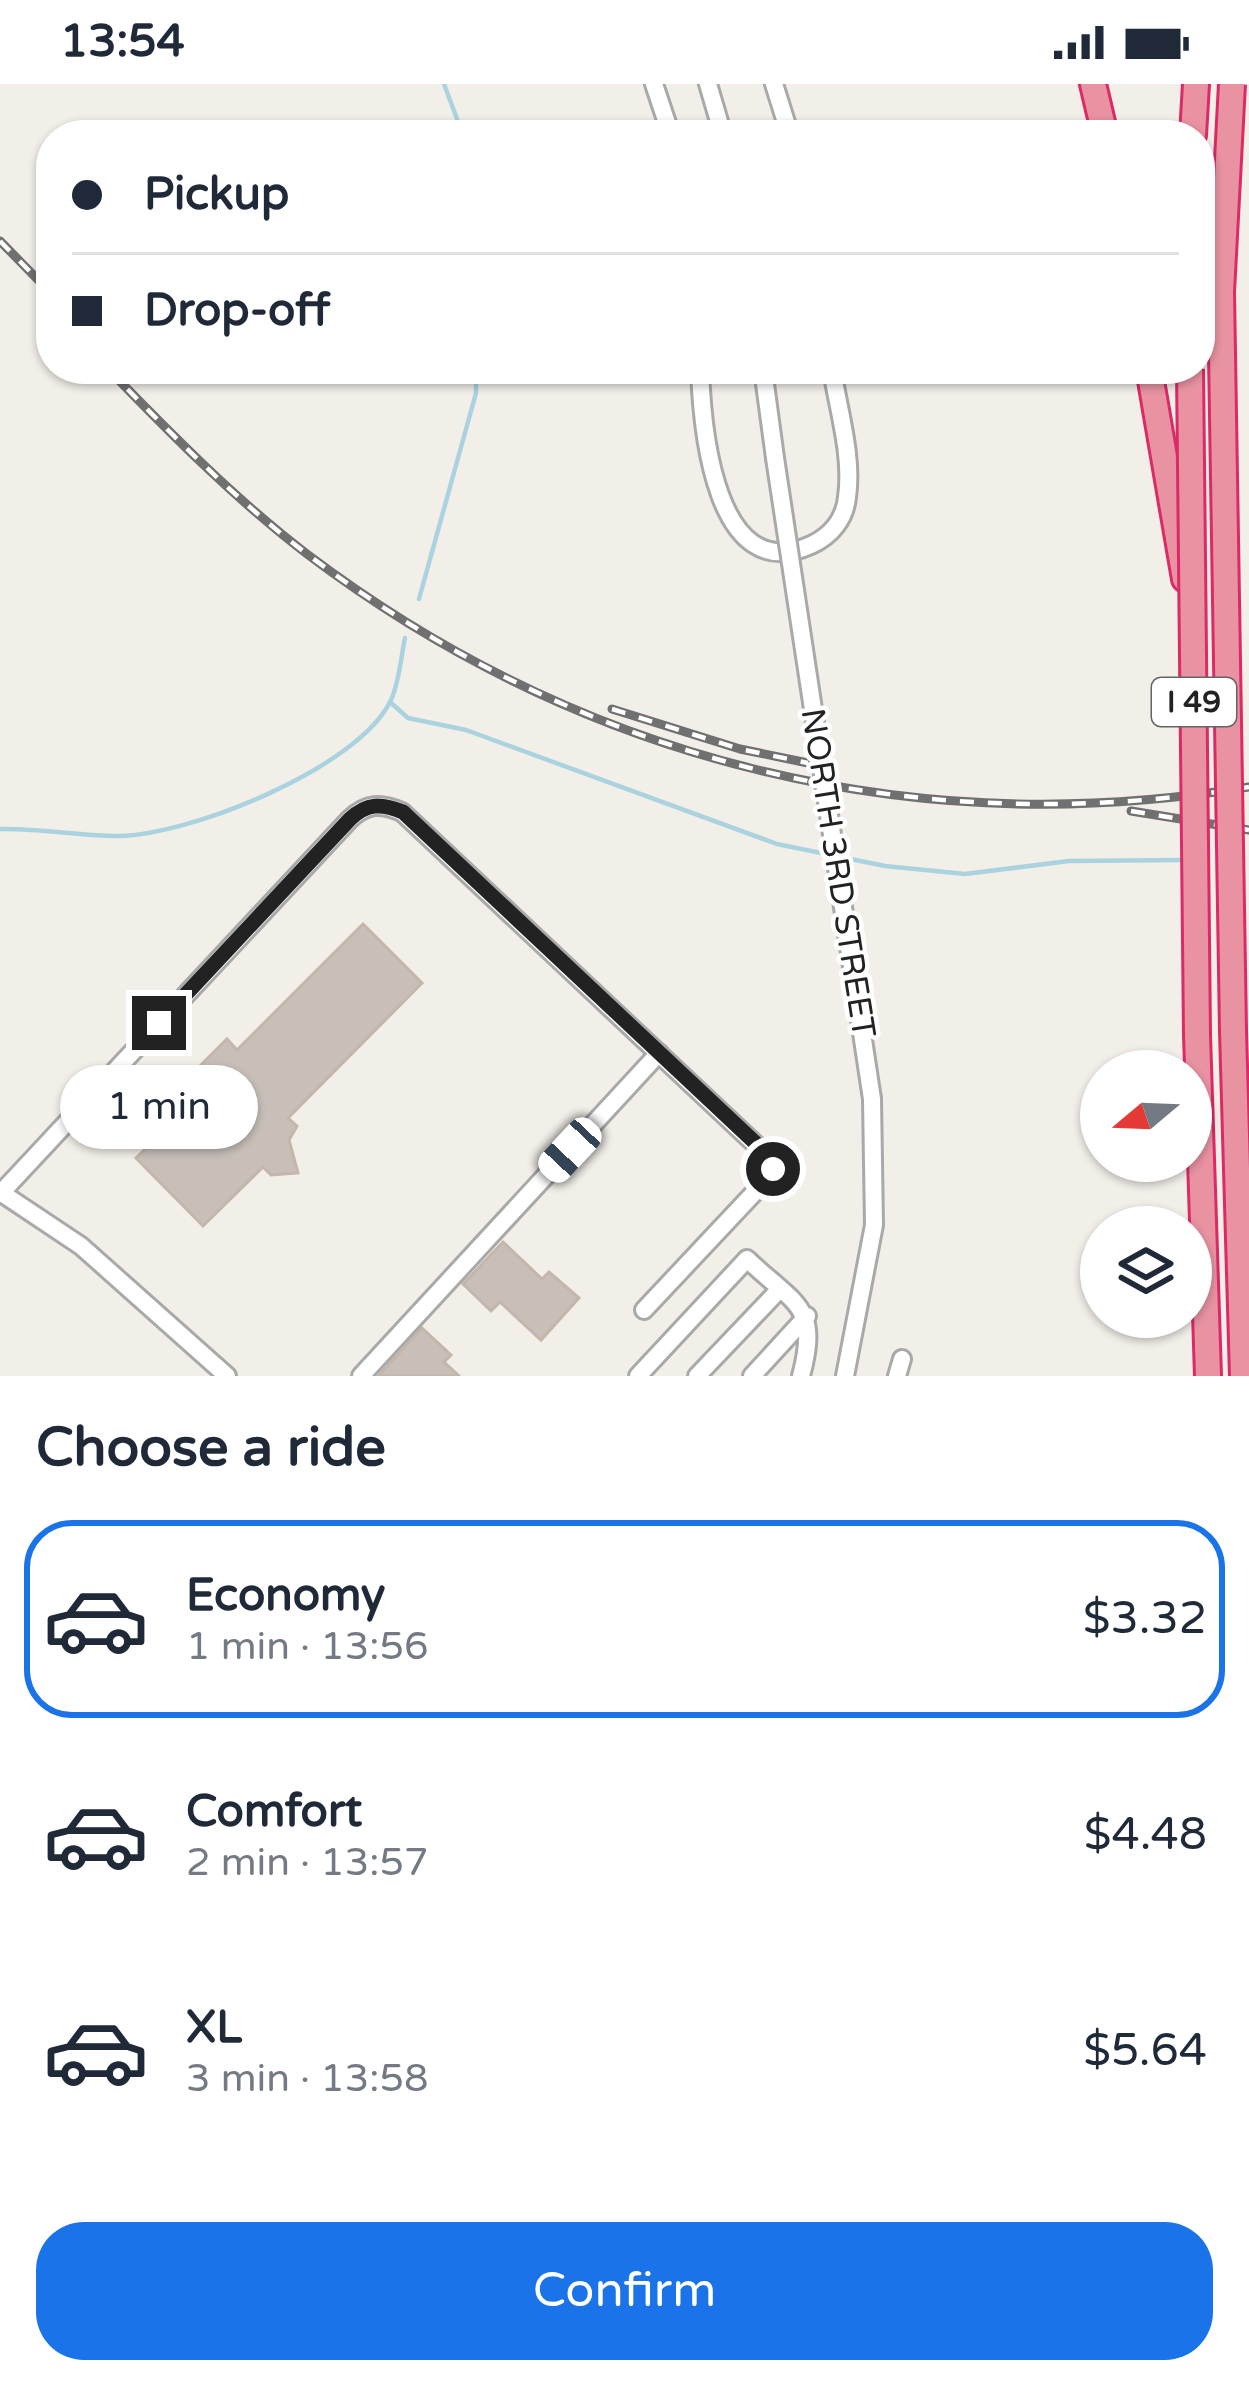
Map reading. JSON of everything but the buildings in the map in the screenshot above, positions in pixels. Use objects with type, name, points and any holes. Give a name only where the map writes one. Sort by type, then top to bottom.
[{"type":"highway","points":[[1093,84],[1101,120]]},
{"type":"highway","points":[[1194,120],[1196,84]]},
{"type":"highway","name":"I 49","points":[[1232,84],[1220,292],[1242,1369]]},
{"type":"highway","points":[[1152,384],[1193,626]]},
{"type":"highway","name":"I 49","points":[[1190,384],[1197,1035],[1208,1376]]},
{"type":"highway","points":[[1242,1369],[1249,1207]]},
{"type":"street","points":[[654,84],[666,120]]},
{"type":"street","points":[[708,84],[719,120]]},
{"type":"street","points":[[774,84],[785,120]]},
{"type":"street","points":[[703,384],[724,508],[744,538],[785,551],[818,542],[843,515],[848,473],[834,384]]},
{"type":"street","name":"NORTH 3RD STREET","points":[[765,384],[872,1099],[874,1225],[844,1376]]},
{"type":"street","points":[[227,1376],[95,1258],[0,1193],[350,819],[372,805],[403,812],[765,1152],[773,1169],[644,1310]]},
{"type":"street","points":[[361,1376],[659,1053]]},
{"type":"street","points":[[638,1376],[746,1258],[807,1316],[812,1335],[801,1376]]},
{"type":"street","points":[[697,1376],[779,1290]]},
{"type":"street","points":[[752,1376],[807,1316]]},
{"type":"waterway","points":[[444,84],[457,120]]},
{"type":"waterway","points":[[419,599],[476,384]]},
{"type":"waterway","points":[[0,829],[104,836],[150,833],[270,793],[345,750],[373,725],[394,693],[405,638]]},
{"type":"waterway","points":[[390,702],[408,718],[466,730],[777,844],[885,866],[965,874],[1069,861],[1184,860]]},
{"type":"railway","points":[[0,241],[36,278]]},
{"type":"railway","points":[[123,384],[229,488],[307,554],[412,625],[522,685],[636,733],[753,769],[874,792],[997,803],[1122,802],[1249,787]]},
{"type":"railway","points":[[612,709],[740,749],[808,763]]},
{"type":"railway","points":[[1131,811],[1249,830]]},
{"type":"route","points":[[159,1023],[350,819],[372,805],[389,806],[403,812],[765,1152],[773,1169]]}]
